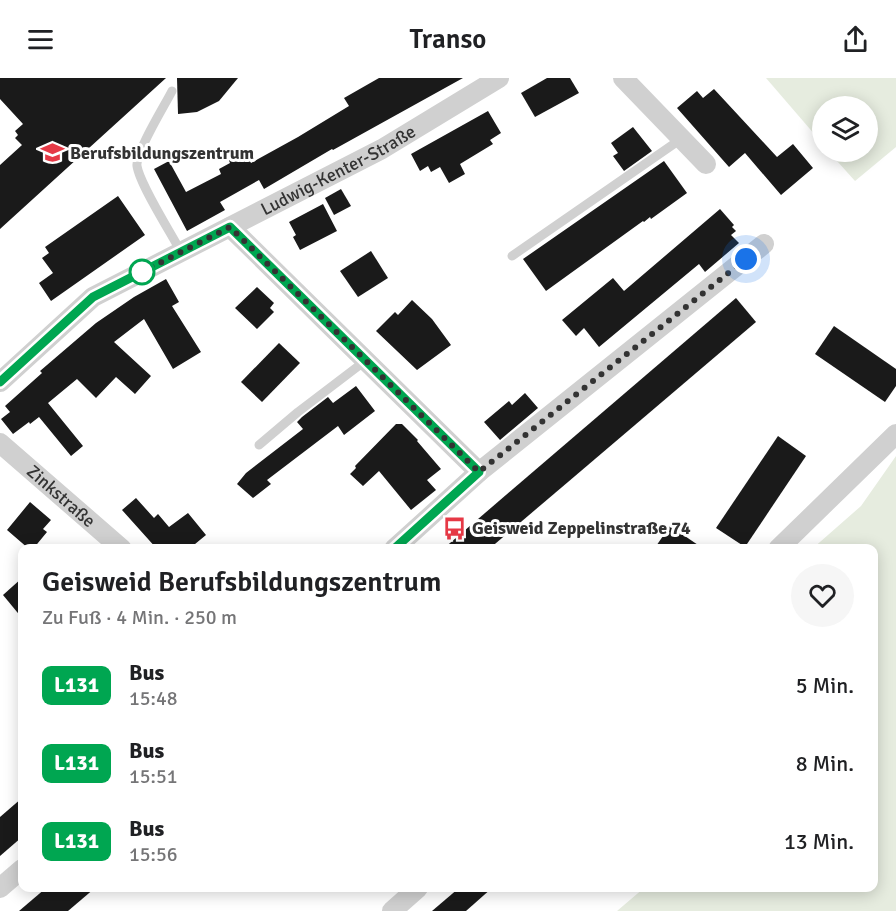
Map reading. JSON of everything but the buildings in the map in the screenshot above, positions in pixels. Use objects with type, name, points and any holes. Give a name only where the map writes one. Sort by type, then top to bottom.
[{"type":"street","name":"Ludwig-Kenter-Straße","points":[[0,382],[93,297],[382,149],[499,78]]},
{"type":"street","points":[[622,78],[706,164]]},
{"type":"street","points":[[230,227],[479,472]]},
{"type":"street","points":[[400,544],[479,472],[764,244]]},
{"type":"street","points":[[783,544],[896,434]]},
{"type":"street","name":"Zinkstraße","points":[[0,443],[116,544]]},
{"type":"street","points":[[0,887],[18,872]]},
{"type":"street","points":[[392,911],[413,892]]},
{"type":"lane","points":[[172,91],[142,148],[136,165],[181,252]]},
{"type":"lane","points":[[512,256],[681,139]]},
{"type":"lane","points":[[259,445],[365,361]]},
{"type":"shaded area","points":[[766,78],[896,78],[896,147],[878,162],[878,96],[812,96],[812,131]]},
{"type":"shaded area","points":[[838,162],[878,162],[855,181]]},
{"type":"shaded area","points":[[896,456],[896,911],[617,911],[639,892],[878,892],[878,544],[818,544],[861,506]]},
{"type":"bus line","name":"L131","points":[[0,382],[93,297],[230,227],[479,472],[400,544]]},
{"type":"place","name":"Berufsbildungszentrum","points":[[52,153]]},
{"type":"place","name":"Geisweid Zeppelinstraße 74","points":[[454,528]]},
{"type":"route","points":[[142,272],[230,227],[479,472],[746,259]]}]
